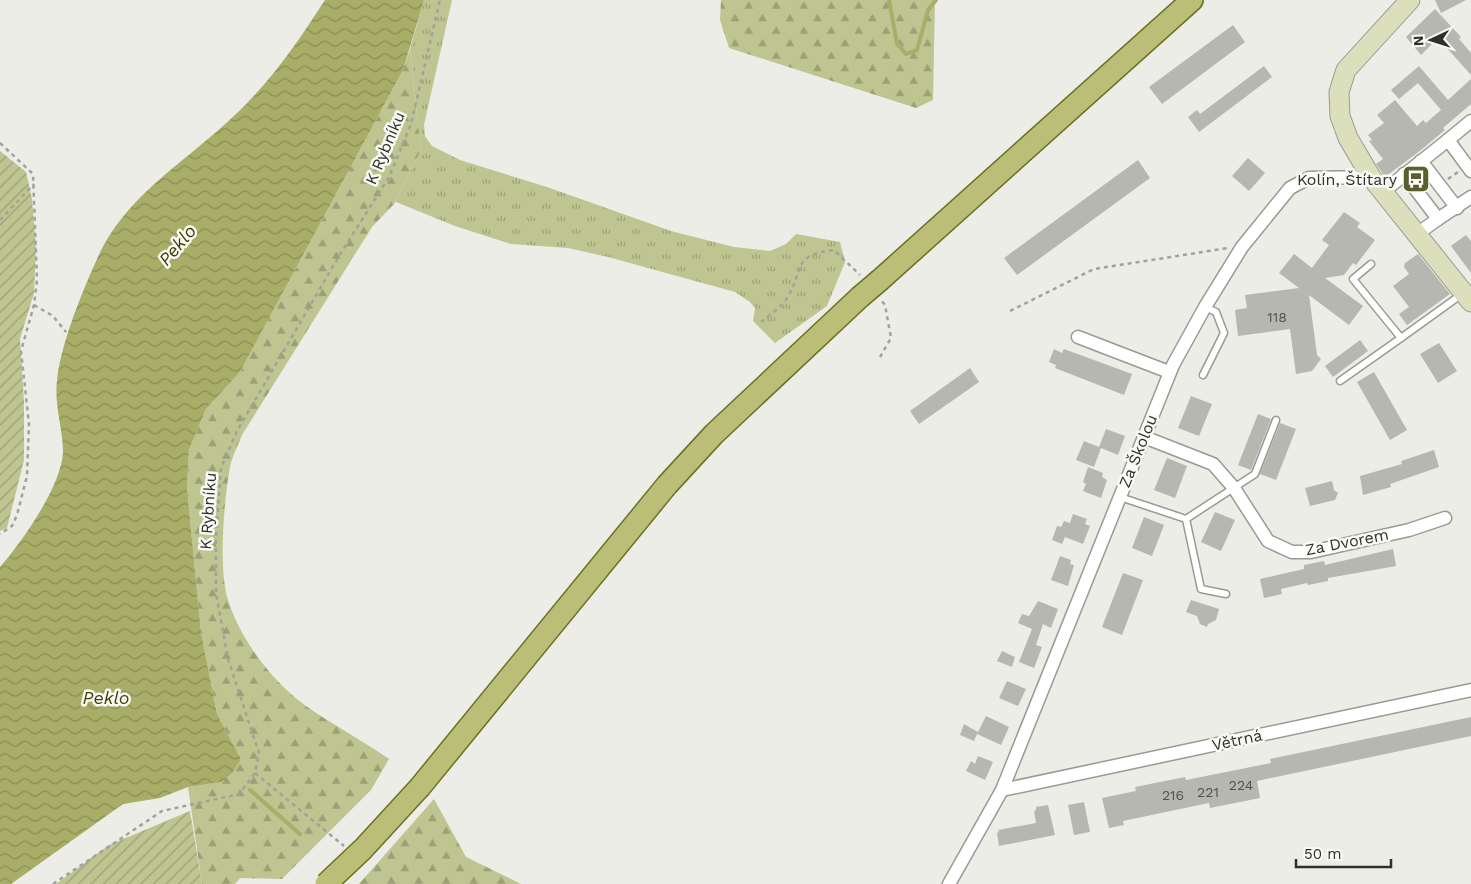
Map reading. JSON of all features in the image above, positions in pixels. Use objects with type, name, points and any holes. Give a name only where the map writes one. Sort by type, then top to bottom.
[{"type":"main road","points":[[326,884],[363,849],[420,787],[667,485],[714,434],[871,289],[1192,0]]},
{"type":"street","points":[[1410,0],[1346,70],[1339,92],[1340,116],[1348,138],[1371,177],[1467,298]]},
{"type":"street","points":[[1384,191],[1448,140],[1469,126]]},
{"type":"street","points":[[1448,140],[1471,170]]},
{"type":"street","points":[[1422,162],[1457,208]]},
{"type":"street","points":[[1404,174],[1438,219]]},
{"type":"street","name":"Za Školou","points":[[949,884],[1002,790],[1170,372],[1205,307],[1242,247],[1290,188],[1309,178],[1371,177]]},
{"type":"street","points":[[1417,234],[1471,198]]},
{"type":"street","points":[[1078,337],[1170,372]]},
{"type":"street","name":"Za Dvorem","points":[[1144,437],[1213,464],[1234,488],[1268,541],[1292,552],[1311,552],[1410,530],[1445,518]]},
{"type":"street","name":"Větrná","points":[[1002,790],[1471,690]]},
{"type":"lane","points":[[1371,264],[1354,280],[1401,338]]},
{"type":"lane","points":[[1340,381],[1401,338],[1467,298]]},
{"type":"lane","points":[[1203,376],[1224,333],[1216,312],[1205,307]]},
{"type":"lane","points":[[1186,519],[1254,474],[1276,420]]},
{"type":"lane","points":[[1120,497],[1186,519]]},
{"type":"lane","points":[[1186,519],[1201,588],[1226,594]]},
{"type":"path","name":"K Rybníku","points":[[255,772],[259,753],[228,660],[216,594],[216,537],[222,468],[238,431],[339,256],[389,176],[411,124],[440,0]]},
{"type":"path","points":[[0,142],[33,174],[38,280],[34,305],[21,350],[29,424],[27,476],[17,515],[12,526],[0,534]]},
{"type":"path","points":[[0,220],[34,184]]},
{"type":"path","points":[[1010,311],[1094,269],[1191,252],[1242,247]]},
{"type":"path","points":[[761,322],[786,299],[803,260],[816,252],[834,250],[885,305],[891,338],[880,357]]},
{"type":"path","points":[[34,305],[53,316],[64,327],[66,332]]},
{"type":"path","points":[[53,884],[162,811],[239,794],[255,772],[346,848]]},
{"type":"green space","points":[[424,0],[452,0],[424,125],[425,136],[432,146],[460,160],[547,187],[671,231],[734,247],[770,251],[786,244],[796,234],[840,242],[845,262],[827,306],[775,343],[753,321],[755,308],[750,302],[735,292],[568,248],[511,244],[455,226],[396,202],[394,204],[421,150],[410,49]]},
{"type":"green space","points":[[721,0],[935,0],[933,100],[916,108],[729,48],[720,20]]},
{"type":"green space","points":[[410,49],[421,150],[394,204],[372,227],[242,435],[230,467],[223,534],[223,570],[228,600],[233,615],[259,659],[282,685],[306,706],[389,759],[371,790],[282,879],[240,878],[235,884],[202,884],[188,787],[221,782],[241,759],[217,714],[201,632],[187,488],[189,450],[206,409],[240,372],[403,70]]},
{"type":"green space","points":[[0,151],[26,172],[32,199],[36,248],[34,293],[20,339],[24,402],[24,460],[7,528],[0,531]]},
{"type":"green space","points":[[434,799],[466,857],[521,884],[359,884]]},
{"type":"green space","points":[[190,811],[202,884],[56,884],[109,845]]},
{"type":"water","name":"Peklo","points":[[325,0],[424,0],[403,70],[240,372],[206,409],[189,450],[187,488],[201,632],[217,714],[241,759],[232,773],[221,782],[188,787],[160,798],[123,804],[11,884],[0,884],[0,567],[19,543],[39,512],[56,480],[61,465],[63,443],[56,390],[62,352],[72,319],[97,259],[108,238],[121,220],[152,186],[223,126],[253,97],[302,35]]},
{"type":"building","points":[[1435,0],[1466,0],[1441,13]]},
{"type":"building","points":[[1435,9],[1461,37],[1459,39],[1471,53],[1471,75],[1438,38],[1421,55],[1406,37]]},
{"type":"building","points":[[1233,25],[1245,42],[1162,104],[1149,87]]},
{"type":"building","points":[[1264,66],[1272,77],[1199,132],[1188,117],[1197,110],[1200,114]]},
{"type":"building","points":[[1419,66],[1448,100],[1471,79],[1471,104],[1443,128],[1445,130],[1385,177],[1376,164],[1383,159],[1369,141],[1372,140],[1368,135],[1384,123],[1377,115],[1395,100],[1417,126],[1423,120],[1426,123],[1441,110],[1418,83],[1399,99],[1391,90]]},
{"type":"building","points":[[1248,158],[1265,173],[1249,191],[1232,176]]},
{"type":"building","points":[[1138,160],[1150,178],[1017,275],[1004,258]]},
{"type":"building","points":[[1344,212],[1360,223],[1357,227],[1375,240],[1356,265],[1353,263],[1344,275],[1325,278],[1363,306],[1349,325],[1309,295],[1317,355],[1321,359],[1312,371],[1296,374],[1290,329],[1238,336],[1235,310],[1247,308],[1245,295],[1299,288],[1279,273],[1294,254],[1312,268],[1329,245],[1322,240]]},
{"type":"building","points":[[1466,235],[1471,241],[1471,273],[1451,246]]},
{"type":"building","points":[[1418,254],[1450,294],[1407,325],[1399,314],[1409,307],[1393,286],[1409,274],[1404,267],[1405,263]]},
{"type":"building","points":[[1360,340],[1368,351],[1333,377],[1325,366]]},
{"type":"building","points":[[1439,343],[1457,371],[1438,383],[1420,354]]},
{"type":"building","points":[[1054,349],[1062,353],[1064,349],[1132,374],[1124,395],[1055,368],[1056,365],[1049,362]]},
{"type":"building","points":[[970,368],[979,382],[919,424],[910,411]]},
{"type":"building","points":[[1374,372],[1407,430],[1390,440],[1357,382]]},
{"type":"building","points":[[1191,396],[1212,404],[1199,436],[1178,428]]},
{"type":"building","points":[[1258,414],[1271,419],[1251,470],[1238,465]]},
{"type":"building","points":[[1280,423],[1296,429],[1276,480],[1260,474]]},
{"type":"building","points":[[1106,429],[1125,436],[1118,455],[1101,448],[1094,467],[1076,460],[1084,441],[1099,447]]},
{"type":"building","points":[[1434,450],[1439,467],[1390,484],[1391,487],[1363,495],[1360,476],[1402,464],[1401,461]]},
{"type":"building","points":[[1167,458],[1187,466],[1175,498],[1154,490]]},
{"type":"building","points":[[1088,467],[1103,473],[1102,477],[1107,480],[1101,498],[1083,491],[1086,484],[1083,482]]},
{"type":"building","points":[[1332,481],[1334,490],[1338,493],[1335,500],[1310,506],[1305,488]]},
{"type":"building","points":[[1215,512],[1235,520],[1221,551],[1201,542]]},
{"type":"building","points":[[1073,514],[1087,519],[1085,524],[1090,526],[1083,544],[1065,537],[1062,544],[1052,540],[1057,526],[1061,527],[1064,521],[1070,523]]},
{"type":"building","points":[[1144,517],[1164,525],[1152,556],[1132,548]]},
{"type":"building","points":[[1393,549],[1396,566],[1328,578],[1328,581],[1308,585],[1307,583],[1281,589],[1282,594],[1264,598],[1260,579],[1304,569],[1304,565],[1324,561],[1325,565]]},
{"type":"building","points":[[1060,556],[1071,560],[1070,564],[1074,565],[1068,586],[1051,580]]},
{"type":"building","points":[[1123,573],[1143,580],[1122,635],[1102,627]]},
{"type":"building","points":[[1191,600],[1219,609],[1216,620],[1208,624],[1207,627],[1200,624],[1197,616],[1186,612]]},
{"type":"building","points":[[1038,601],[1058,609],[1051,628],[1043,624],[1036,645],[1042,647],[1034,668],[1019,662],[1032,629],[1018,623],[1022,614],[1029,616]]},
{"type":"building","points":[[1002,651],[1015,657],[1012,667],[997,661]]},
{"type":"building","points":[[1007,681],[1026,689],[1018,706],[999,698]]},
{"type":"building","points":[[986,716],[1009,727],[1001,745],[977,734],[974,741],[960,735],[964,724],[978,732]]},
{"type":"building","points":[[1471,717],[1471,736],[1257,781],[1260,798],[1210,808],[1209,803],[1123,821],[1124,825],[1109,828],[1102,798],[1136,791],[1135,787],[1185,777],[1186,780],[1271,763],[1270,759]]},
{"type":"building","points":[[978,756],[993,762],[985,780],[966,771],[971,761],[975,764]]},
{"type":"building","points":[[1084,802],[1090,832],[1074,835],[1068,805]]},
{"type":"building","points":[[1048,805],[1055,835],[999,846],[998,830],[1036,823],[1034,811],[1036,807]]},
{"type":"waterway","name":"Peklo","points":[[889,0],[897,43],[906,54],[917,50],[928,10],[936,0]]},
{"type":"waterway","points":[[250,790],[300,834]]},
{"type":"place","name":"Kolín, Štítary","points":[[1416,179]]}]
